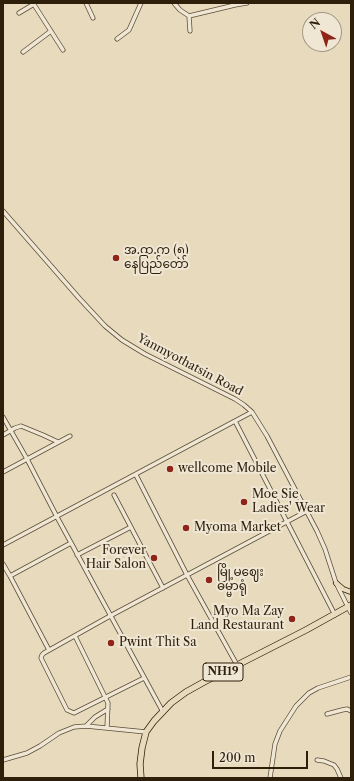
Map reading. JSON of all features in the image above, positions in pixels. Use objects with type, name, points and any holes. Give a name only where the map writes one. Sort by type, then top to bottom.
[{"type":"highway","name":"NH19","points":[[141,778],[140,764],[146,732],[162,712],[171,704],[186,692],[204,682],[350,608]]},
{"type":"main road","points":[[336,583],[343,589],[351,592]]},
{"type":"street","points":[[19,13],[33,3],[63,50]]},
{"type":"street","points":[[86,3],[93,18]]},
{"type":"street","points":[[116,39],[129,30],[141,3]]},
{"type":"street","points":[[174,3],[180,10],[189,16],[235,4],[247,3]]},
{"type":"street","points":[[189,16],[190,31]]},
{"type":"street","points":[[23,52],[51,31]]},
{"type":"street","name":"Yanmyothatsin Road","points":[[3,211],[79,298],[105,326],[122,340],[145,354],[235,399],[252,412],[267,436],[307,511],[325,549],[336,583],[350,608]]},
{"type":"street","points":[[3,546],[252,412]]},
{"type":"street","points":[[3,417],[162,712]]},
{"type":"street","points":[[235,421],[288,521],[335,615]]},
{"type":"street","points":[[3,435],[21,426],[58,442]]},
{"type":"street","points":[[3,472],[70,436]]},
{"type":"street","points":[[136,475],[237,665]]},
{"type":"street","points":[[114,495],[163,588]]},
{"type":"street","points":[[144,678],[74,713],[67,710],[41,658],[42,655],[49,650],[110,616],[307,511]]},
{"type":"street","points":[[77,555],[131,527]]},
{"type":"street","points":[[10,576],[71,543]]},
{"type":"street","points":[[3,564],[49,650]]},
{"type":"street","points":[[74,636],[106,697],[108,703],[107,728]]},
{"type":"street","points":[[270,778],[276,744],[280,731],[296,706],[308,694],[318,688],[351,676]]},
{"type":"street","points":[[86,726],[108,709]]},
{"type":"street","points":[[326,714],[346,709],[351,711]]},
{"type":"street","points":[[3,760],[27,753],[66,730],[74,727],[86,726],[146,732]]},
{"type":"street","points":[[317,760],[334,765],[341,778]]},
{"type":"place","name":"အ.ထ.က (၅) နေပြည်တော်","points":[[116,258]]},
{"type":"place","name":"wellcome Mobile","points":[[170,469]]},
{"type":"place","name":"Moe Sie Ladies' Wear","points":[[244,502]]},
{"type":"place","name":"Myoma Market","points":[[186,528]]},
{"type":"place","name":"Forever Hair Salon","points":[[154,558]]},
{"type":"place","name":"မြို့မဈေး ဓမ္မာရုံ","points":[[209,580]]},
{"type":"place","name":"Myo Ma Zay Land Restaurant","points":[[292,619]]},
{"type":"place","name":"Pwint Thit Sa","points":[[111,643]]}]
